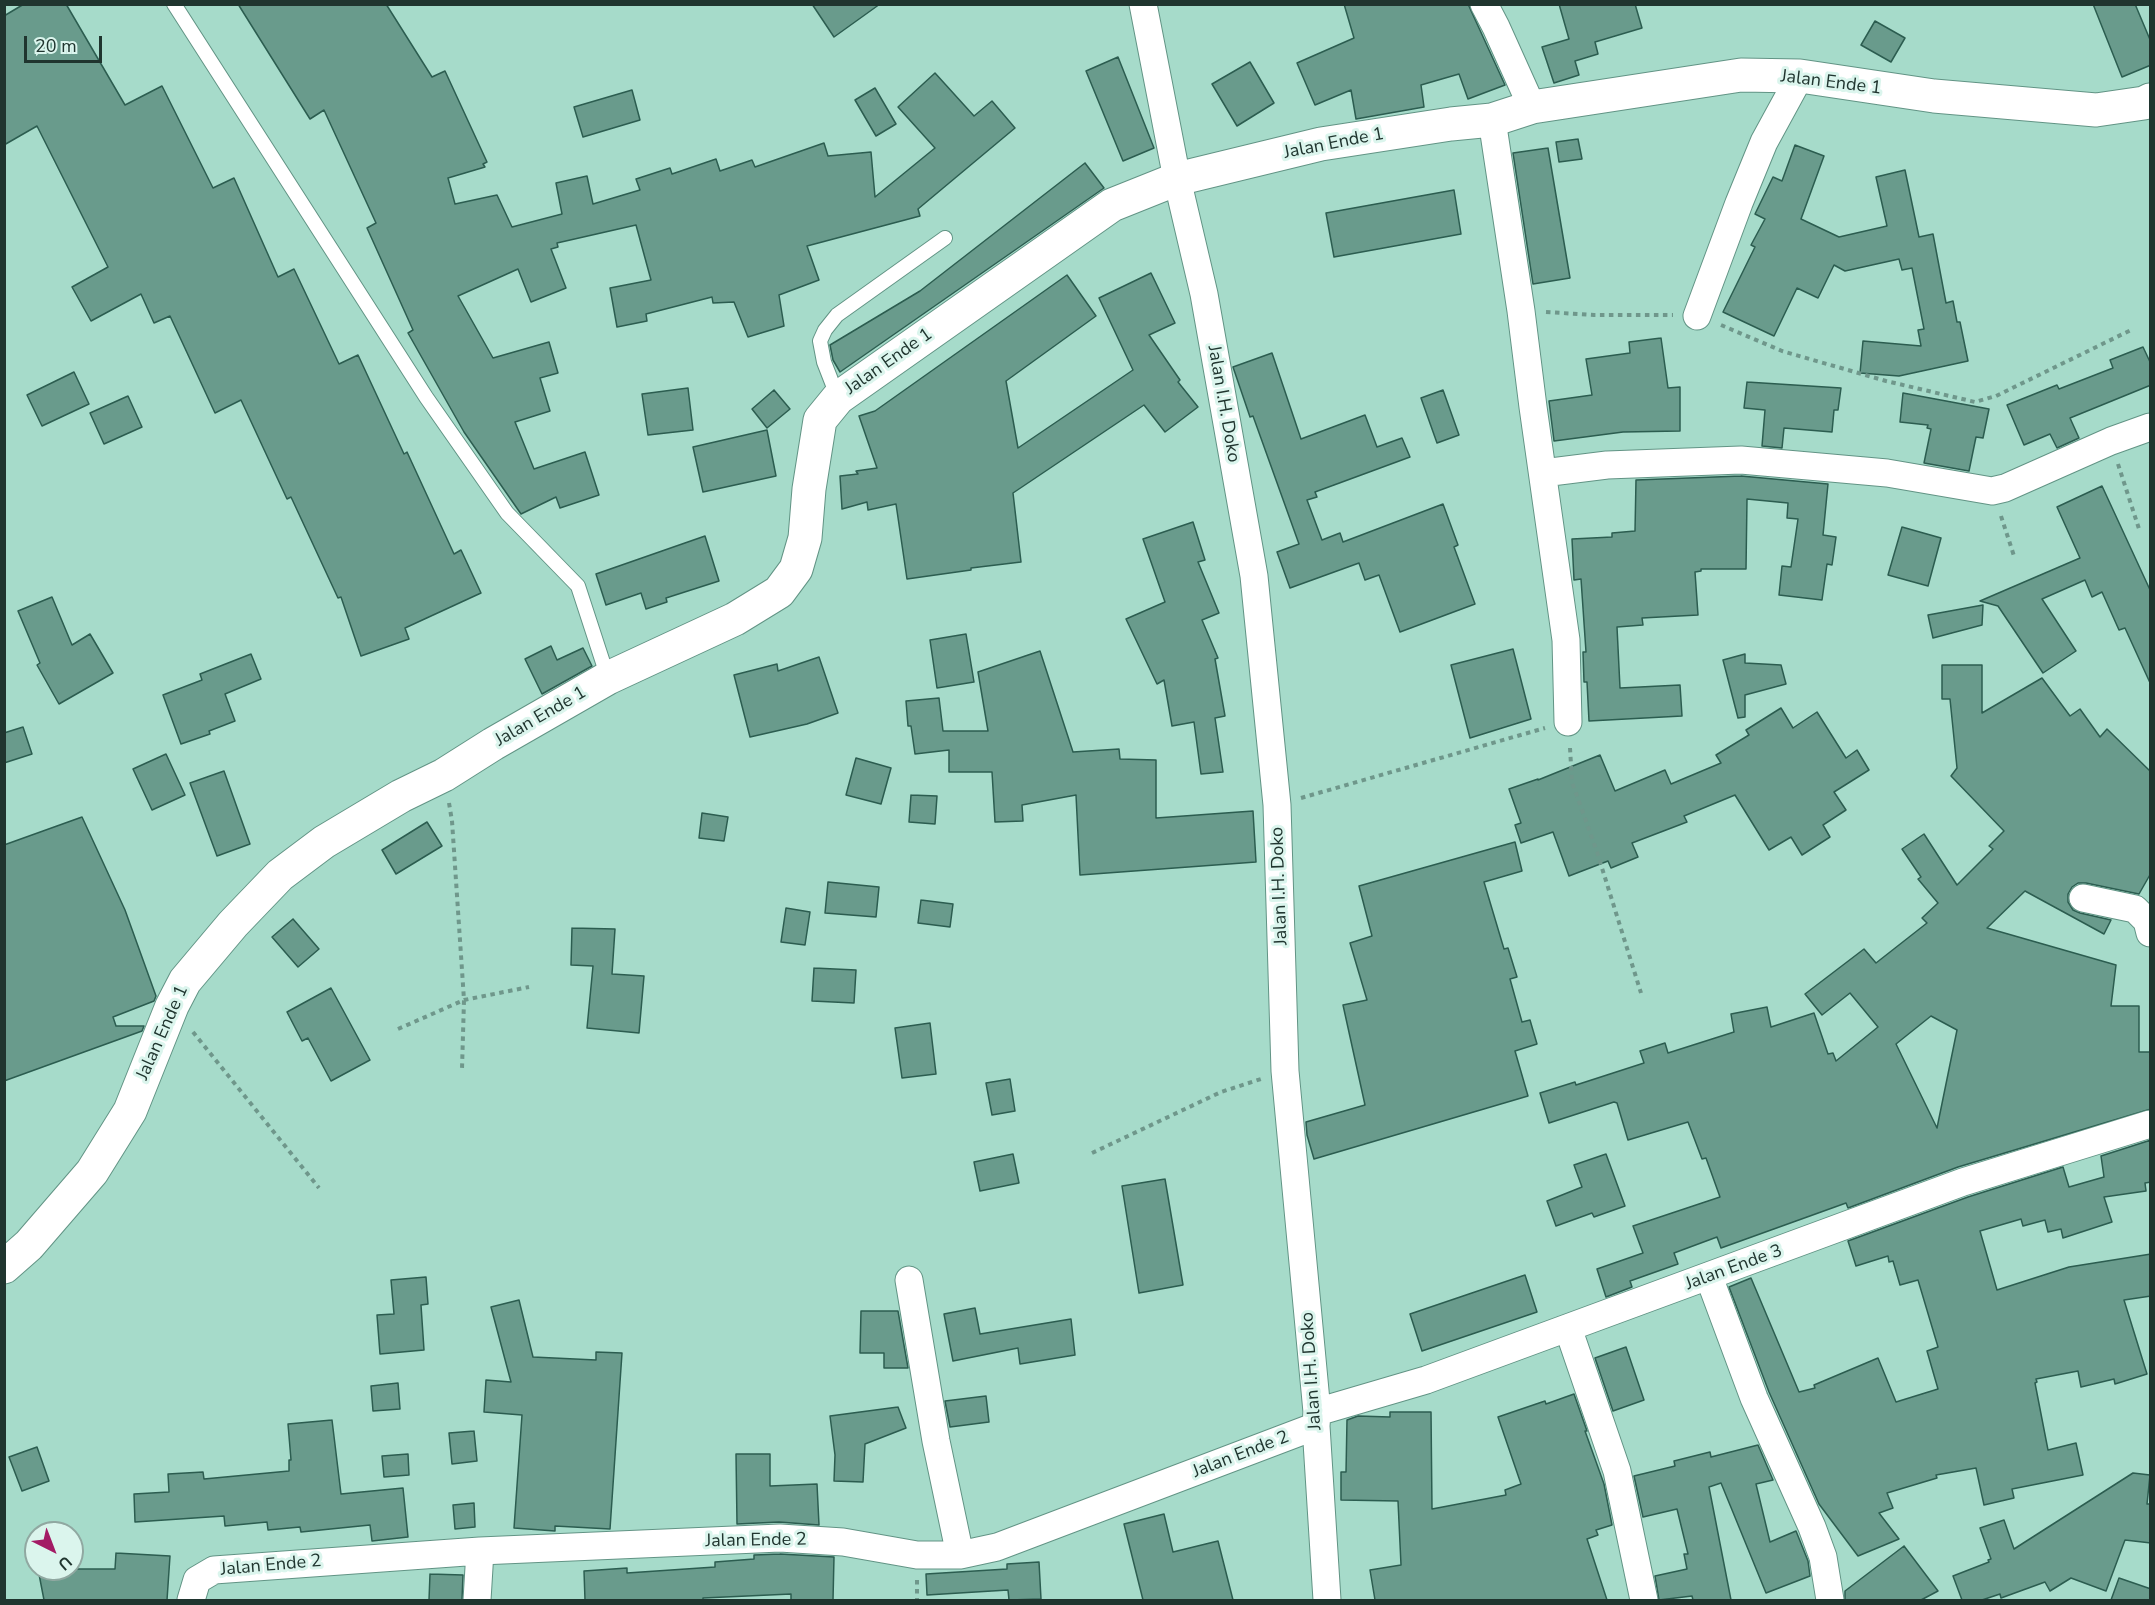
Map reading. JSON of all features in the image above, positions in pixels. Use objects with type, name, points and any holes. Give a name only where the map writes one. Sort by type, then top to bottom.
[{"type":"street","name":"Jalan I.H. Doko","points":[[1143,4],[1177,179],[1203,294],[1254,576],[1277,805],[1285,1071],[1317,1419],[1327,1600]]},
{"type":"street","points":[[1484,4],[1532,107]]},
{"type":"street","name":"Jalan Ende 1","points":[[4,1267],[29,1245],[92,1172],[130,1111],[172,1006],[185,981],[233,924],[279,875],[324,842],[401,796],[444,775],[608,678],[735,619],[779,592],[796,569],[805,538],[809,489],[820,420],[838,398],[1112,205],[1177,179],[1321,144],[1492,120],[1532,107],[1741,75],[1800,76],[1934,96],[2096,110],[2151,100]]},
{"type":"street","points":[[1697,316],[1738,203],[1760,153],[1800,76]]},
{"type":"street","points":[[1492,120],[1521,311],[1566,640],[1568,722]]},
{"type":"street","points":[[1543,473],[1607,465],[1742,460],[1887,473],[1992,491],[2005,488],[2111,441],[2151,427]]},
{"type":"street","points":[[2084,898],[2135,909],[2147,921],[2151,933]]},
{"type":"street","name":"Jalan Ende 3","points":[[1317,1419],[1963,1182],[2151,1124]]},
{"type":"street","points":[[1709,1277],[1754,1398],[1823,1557],[1830,1600]]},
{"type":"street","points":[[909,1280],[936,1441],[960,1555]]},
{"type":"street","points":[[1568,1328],[1617,1471],[1644,1600]]},
{"type":"street","name":"Jalan Ende 2","points":[[191,1600],[197,1580],[214,1570],[480,1551],[780,1538],[843,1542],[917,1555],[960,1555],[997,1547],[1317,1419]]},
{"type":"street","points":[[477,1600],[480,1551]]},
{"type":"lane","points":[[174,4],[426,397],[507,513],[578,586],[608,678]]},
{"type":"lane","points":[[838,398],[824,362],[820,341],[825,330],[837,315],[945,238]]},
{"type":"path","points":[[1521,311],[1594,315],[1646,313],[1697,316],[1782,351],[1886,381],[1975,402],[1996,396],[2131,330]]},
{"type":"path","points":[[2111,441],[2140,532]]},
{"type":"path","points":[[1992,491],[2013,556]]},
{"type":"path","points":[[1277,805],[1568,722],[1572,782],[1597,852],[1641,993]]},
{"type":"path","points":[[444,775],[452,821],[464,1000],[462,1069]]},
{"type":"path","points":[[398,1029],[464,1000],[529,987]]},
{"type":"path","points":[[172,1006],[319,1188]]},
{"type":"path","points":[[1092,1153],[1221,1092],[1285,1071]]},
{"type":"building","points":[[24,4],[66,4],[125,105],[162,86],[213,188],[234,178],[278,277],[294,269],[339,364],[358,355],[404,454],[407,452],[454,554],[461,550],[481,593],[405,628],[409,639],[361,656],[341,597],[338,598],[291,497],[287,499],[241,400],[215,413],[170,316],[154,323],[141,294],[91,321],[72,287],[108,267],[37,126],[4,145],[4,16]]},
{"type":"building","points":[[238,4],[386,4],[432,77],[445,71],[487,162],[483,164],[485,167],[448,178],[455,204],[497,195],[512,227],[562,214],[556,183],[587,176],[593,204],[640,190],[636,179],[670,168],[672,174],[716,159],[720,171],[752,160],[755,167],[824,143],[828,156],[871,152],[875,197],[935,148],[898,107],[935,73],[974,116],[992,101],[1015,128],[918,209],[920,216],[807,246],[819,280],[779,295],[784,326],[748,337],[734,302],[713,303],[712,297],[646,314],[647,321],[617,327],[610,288],[651,280],[636,225],[557,243],[558,247],[551,249],[566,288],[531,302],[518,269],[458,296],[493,358],[549,342],[558,373],[540,378],[550,411],[515,422],[534,469],[585,452],[599,495],[560,508],[556,497],[521,514],[464,432],[408,333],[413,330],[367,228],[376,223],[324,110],[310,119]]},
{"type":"building","points":[[812,4],[880,4],[834,37]]},
{"type":"building","points":[[1344,4],[1468,4],[1505,85],[1468,99],[1459,74],[1421,85],[1424,107],[1356,119],[1351,90],[1315,105],[1297,63],[1354,38]]},
{"type":"building","points":[[1559,4],[1635,4],[1642,28],[1595,42],[1598,54],[1575,61],[1579,75],[1554,83],[1542,47],[1569,39]]},
{"type":"building","points":[[2093,4],[2135,4],[2151,42],[2151,65],[2122,77]]},
{"type":"building","points":[[1875,21],[1905,38],[1891,62],[1861,45]]},
{"type":"building","points":[[1118,57],[1154,148],[1123,161],[1086,71]]},
{"type":"building","points":[[1250,62],[1274,103],[1237,126],[1212,84]]},
{"type":"building","points":[[875,88],[896,124],[876,136],[855,100]]},
{"type":"building","points":[[632,90],[640,120],[583,137],[574,107]]},
{"type":"building","points":[[1578,139],[1582,159],[1559,162],[1556,142]]},
{"type":"building","points":[[1795,145],[1824,156],[1801,219],[1839,237],[1887,226],[1876,177],[1905,170],[1919,237],[1933,234],[1946,303],[1953,301],[1968,361],[1899,376],[1860,373],[1863,341],[1921,346],[1918,330],[1924,329],[1912,268],[1902,270],[1899,259],[1845,271],[1834,265],[1818,298],[1797,288],[1774,336],[1723,312],[1755,247],[1751,245],[1765,219],[1755,214],[1773,177],[1782,181]]},
{"type":"building","points":[[1548,148],[1570,278],[1533,284],[1513,153]]},
{"type":"building","points":[[1085,163],[1104,188],[840,372],[833,360],[830,345],[920,291]]},
{"type":"building","points":[[1454,190],[1461,234],[1334,257],[1326,213]]},
{"type":"building","points":[[1151,273],[1175,323],[1149,335],[1180,380],[1178,382],[1198,407],[1165,432],[1144,405],[1013,493],[1021,562],[907,579],[896,504],[868,510],[867,502],[842,509],[840,476],[858,474],[856,471],[877,468],[859,416],[875,411],[1067,275],[1096,316],[1006,381],[1018,448],[1133,370],[1099,298]]},
{"type":"building","points":[[1661,338],[1668,388],[1680,387],[1680,431],[1623,432],[1554,441],[1549,401],[1592,395],[1586,359],[1630,353],[1629,342]]},
{"type":"building","points":[[2143,347],[2151,364],[2151,385],[2070,418],[2079,438],[2057,448],[2050,434],[2024,445],[2007,405],[2057,385],[2059,389],[2113,368],[2110,360]]},
{"type":"building","points":[[1272,353],[1301,439],[1365,415],[1377,447],[1402,438],[1410,457],[1315,492],[1317,497],[1307,500],[1322,540],[1340,533],[1343,542],[1443,504],[1458,545],[1454,547],[1475,604],[1400,632],[1379,575],[1365,580],[1359,563],[1290,588],[1277,552],[1299,544],[1233,367]]},
{"type":"building","points":[[74,372],[89,404],[42,426],[27,395]]},
{"type":"building","points":[[1747,382],[1841,388],[1838,410],[1834,410],[1832,432],[1784,428],[1782,448],[1762,446],[1765,410],[1744,408]]},
{"type":"building","points":[[688,388],[693,430],[648,435],[642,394]]},
{"type":"building","points":[[774,390],[790,409],[767,428],[752,409]]},
{"type":"building","points":[[1443,390],[1459,435],[1437,443],[1421,398]]},
{"type":"building","points":[[1903,393],[1989,409],[1983,438],[1976,437],[1969,471],[1924,463],[1931,429],[1927,428],[1928,425],[1900,422]]},
{"type":"building","points":[[128,396],[142,427],[104,444],[90,413]]},
{"type":"building","points":[[767,430],[776,476],[703,492],[693,447]]},
{"type":"building","points":[[1741,476],[1828,484],[1823,535],[1836,537],[1832,565],[1827,564],[1822,600],[1779,595],[1782,566],[1791,567],[1798,519],[1787,518],[1788,503],[1747,499],[1746,569],[1701,569],[1695,572],[1698,615],[1642,618],[1643,625],[1617,627],[1620,688],[1680,685],[1682,716],[1589,721],[1587,682],[1584,682],[1583,652],[1586,652],[1581,579],[1574,580],[1572,539],[1612,537],[1612,533],[1635,531],[1636,480]]},
{"type":"building","points":[[2102,486],[2151,592],[2151,685],[2125,628],[2119,630],[2102,592],[2092,597],[2085,580],[2042,599],[2076,651],[2043,673],[1998,606],[1980,601],[2080,558],[2057,507]]},
{"type":"building","points":[[1193,522],[1205,560],[1198,562],[1219,613],[1202,620],[1218,658],[1215,659],[1225,716],[1215,718],[1223,772],[1201,774],[1194,722],[1172,726],[1164,680],[1157,684],[1126,619],[1165,602],[1143,539]]},
{"type":"building","points":[[1902,527],[1941,538],[1928,586],[1888,575]]},
{"type":"building","points":[[705,536],[719,581],[666,598],[667,602],[646,609],[641,593],[606,605],[596,574]]},
{"type":"building","points":[[52,597],[72,645],[90,634],[113,673],[59,704],[37,665],[40,663],[18,611]]},
{"type":"building","points":[[1983,605],[1982,625],[1933,638],[1928,615]]},
{"type":"building","points":[[966,634],[974,682],[937,688],[930,640]]},
{"type":"building","points":[[551,646],[557,660],[583,648],[592,666],[542,694],[525,659]]},
{"type":"building","points":[[1513,649],[1531,719],[1470,738],[1451,665]]},
{"type":"building","points":[[1040,651],[1073,752],[1119,749],[1120,759],[1156,760],[1156,818],[1253,811],[1256,862],[1080,875],[1076,795],[1022,805],[1023,821],[995,822],[992,772],[949,772],[949,750],[915,754],[911,726],[908,726],[906,701],[939,698],[943,731],[988,731],[978,672]]},
{"type":"building","points":[[251,654],[261,679],[225,694],[235,721],[209,731],[210,734],[181,744],[163,695],[202,680],[200,674]]},
{"type":"building","points":[[1745,654],[1745,663],[1781,665],[1786,684],[1745,695],[1745,717],[1738,718],[1723,660]]},
{"type":"building","points":[[819,657],[838,713],[807,724],[750,737],[734,675],[777,664],[778,671]]},
{"type":"building","points":[[1942,665],[1982,665],[1982,713],[2042,678],[2070,716],[2080,709],[2100,737],[2107,729],[2151,772],[2151,873],[2139,894],[2078,883],[2068,894],[2068,902],[2073,910],[2111,920],[2104,934],[2025,891],[1987,928],[2116,965],[2111,1006],[2139,1006],[2139,1052],[2151,1052],[2151,1109],[1958,1167],[1848,1208],[1846,1203],[1721,1248],[1717,1237],[1674,1253],[1678,1264],[1630,1281],[1632,1287],[1606,1297],[1597,1269],[1643,1253],[1633,1226],[1720,1197],[1706,1158],[1702,1159],[1688,1122],[1628,1140],[1617,1103],[1614,1102],[1549,1123],[1540,1093],[1575,1082],[1576,1085],[1644,1063],[1640,1051],[1665,1043],[1668,1053],[1734,1032],[1731,1014],[1767,1007],[1771,1027],[1814,1013],[1828,1054],[1833,1053],[1836,1061],[1878,1027],[1850,993],[1822,1015],[1805,994],[1864,949],[1876,963],[1927,923],[1922,918],[1938,903],[1918,879],[1921,877],[1902,849],[1924,834],[1957,885],[1993,849],[1989,846],[2004,831],[1951,776],[1957,768],[1950,699],[1942,699]],"holes":[[[1931,1016],[1957,1030],[1937,1128],[1896,1044]]]},
{"type":"building","points":[[1781,708],[1793,728],[1817,712],[1846,758],[1857,750],[1869,770],[1834,792],[1846,810],[1823,825],[1830,837],[1802,855],[1791,837],[1769,850],[1735,795],[1684,816],[1687,822],[1632,843],[1638,857],[1611,868],[1608,861],[1569,876],[1553,832],[1521,843],[1515,825],[1521,823],[1509,789],[1600,755],[1615,791],[1665,770],[1671,784],[1721,763],[1716,755],[1749,735],[1746,730]]},
{"type":"building","points":[[23,727],[32,754],[4,763],[4,733]]},
{"type":"building","points":[[166,754],[185,795],[152,810],[133,769]]},
{"type":"building","points":[[856,758],[891,768],[881,804],[846,795]]},
{"type":"building","points":[[224,771],[250,844],[217,856],[190,783]]},
{"type":"building","points":[[911,795],[937,796],[935,824],[909,822]]},
{"type":"building","points":[[702,813],[728,817],[724,841],[699,838]]},
{"type":"building","points":[[82,817],[125,910],[156,996],[154,1001],[113,1017],[116,1026],[144,1026],[142,1031],[4,1081],[4,845]]},
{"type":"building","points":[[427,822],[442,846],[396,874],[382,850]]},
{"type":"building","points":[[1515,842],[1522,871],[1484,882],[1504,949],[1508,948],[1517,977],[1510,979],[1522,1022],[1530,1020],[1537,1044],[1515,1051],[1528,1096],[1314,1159],[1306,1122],[1365,1105],[1343,1005],[1367,1000],[1350,943],[1372,936],[1359,886]]},
{"type":"building","points":[[828,882],[879,887],[876,917],[825,913]]},
{"type":"building","points":[[921,900],[953,904],[950,927],[918,923]]},
{"type":"building","points":[[786,908],[810,912],[805,945],[781,942]]},
{"type":"building","points":[[293,919],[319,949],[298,967],[272,937]]},
{"type":"building","points":[[572,928],[615,929],[612,974],[644,976],[639,1033],[587,1028],[593,966],[571,965]]},
{"type":"building","points":[[814,968],[856,970],[854,1003],[812,1001]]},
{"type":"building","points":[[331,988],[370,1060],[331,1081],[308,1038],[302,1041],[287,1012]]},
{"type":"building","points":[[930,1023],[936,1074],[902,1078],[895,1028]]},
{"type":"building","points":[[1010,1079],[1015,1111],[992,1115],[986,1083]]},
{"type":"building","points":[[2151,1140],[2151,1182],[2145,1183],[2146,1191],[2104,1197],[2112,1222],[2063,1238],[2061,1229],[2048,1232],[2045,1220],[2023,1226],[2021,1219],[1980,1231],[1997,1290],[2069,1267],[2151,1254],[2151,1296],[2124,1300],[2147,1374],[2115,1384],[2114,1379],[2081,1387],[2078,1371],[2036,1379],[2048,1450],[2076,1443],[2083,1475],[2012,1489],[2014,1498],[1984,1505],[1976,1468],[1936,1475],[1937,1478],[1887,1493],[1893,1508],[1879,1513],[1899,1539],[1858,1556],[1819,1504],[1769,1392],[1729,1287],[1751,1278],[1799,1392],[1815,1388],[1814,1385],[1878,1358],[1896,1402],[1938,1389],[1927,1351],[1938,1347],[1918,1280],[1900,1285],[1893,1261],[1889,1262],[1888,1256],[1856,1266],[1848,1241],[1968,1197],[2063,1167],[2069,1187],[2104,1177],[2101,1156]]},
{"type":"building","points":[[1013,1154],[1019,1183],[980,1191],[974,1162]]},
{"type":"building","points":[[1606,1154],[1625,1206],[1594,1217],[1592,1213],[1556,1226],[1547,1201],[1582,1187],[1574,1165]]},
{"type":"building","points":[[1165,1179],[1183,1285],[1139,1293],[1122,1186]]},
{"type":"building","points":[[1525,1275],[1537,1312],[1422,1351],[1410,1314]]},
{"type":"building","points":[[426,1277],[428,1304],[421,1305],[424,1350],[380,1354],[377,1315],[394,1314],[391,1280]]},
{"type":"building","points":[[519,1300],[533,1357],[596,1360],[596,1352],[622,1353],[610,1529],[555,1526],[555,1531],[514,1528],[522,1415],[484,1412],[486,1380],[511,1382],[491,1307]]},
{"type":"building","points":[[975,1308],[980,1334],[1071,1319],[1075,1355],[1020,1364],[1018,1348],[953,1361],[944,1314]]},
{"type":"building","points":[[861,1311],[898,1311],[908,1368],[884,1368],[884,1353],[860,1353]]},
{"type":"building","points":[[1626,1347],[1644,1400],[1613,1411],[1595,1358]]},
{"type":"building","points":[[398,1383],[400,1409],[373,1411],[371,1386]]},
{"type":"building","points":[[1574,1394],[1604,1484],[1612,1525],[1596,1530],[1598,1535],[1587,1539],[1607,1600],[1375,1600],[1370,1570],[1401,1565],[1398,1501],[1341,1500],[1341,1472],[1346,1472],[1347,1420],[1358,1416],[1390,1417],[1390,1412],[1431,1412],[1432,1509],[1506,1495],[1505,1490],[1521,1484],[1498,1417]]},
{"type":"building","points":[[986,1396],[989,1422],[950,1427],[945,1401]]},
{"type":"building","points":[[898,1407],[906,1428],[865,1444],[863,1482],[834,1481],[835,1455],[830,1416]]},
{"type":"building","points":[[332,1420],[341,1494],[403,1488],[408,1537],[372,1541],[370,1525],[301,1532],[300,1527],[268,1530],[267,1522],[225,1526],[224,1516],[135,1522],[134,1494],[169,1492],[168,1474],[203,1472],[204,1479],[289,1471],[289,1460],[291,1460],[288,1424]]},
{"type":"building","points":[[474,1431],[477,1461],[452,1464],[449,1433]]},
{"type":"building","points":[[1758,1445],[1773,1480],[1756,1484],[1770,1542],[1796,1531],[1808,1561],[1810,1576],[1766,1593],[1721,1483],[1709,1487],[1731,1600],[1693,1600],[1692,1596],[1659,1600],[1655,1576],[1687,1569],[1684,1554],[1688,1554],[1677,1509],[1643,1517],[1634,1476],[1675,1466],[1674,1461],[1710,1452],[1711,1457]]},
{"type":"building","points":[[37,1447],[49,1481],[22,1491],[9,1457]]},
{"type":"building","points":[[408,1454],[409,1475],[384,1477],[382,1456]]},
{"type":"building","points":[[736,1454],[770,1454],[770,1486],[817,1484],[819,1525],[779,1522],[737,1524]]},
{"type":"building","points":[[2133,1473],[2150,1475],[2147,1504],[2151,1504],[2151,1543],[2125,1540],[2106,1591],[2071,1578],[2050,1591],[2045,1582],[2001,1598],[2000,1594],[1982,1600],[1962,1600],[1953,1576],[1989,1562],[1988,1560],[1991,1559],[1980,1528],[2004,1520],[2014,1549]]},
{"type":"building","points":[[474,1503],[475,1527],[455,1529],[453,1505]]},
{"type":"building","points":[[1164,1514],[1173,1552],[1218,1541],[1233,1600],[1143,1600],[1124,1524]]},
{"type":"building","points":[[1904,1546],[1938,1591],[1921,1600],[1845,1600],[1845,1591]]},
{"type":"building","points":[[116,1553],[170,1556],[167,1600],[44,1600],[40,1581],[84,1581],[84,1569],[115,1569]]},
{"type":"building","points":[[754,1555],[834,1557],[833,1600],[791,1600],[791,1594],[703,1598],[703,1600],[585,1600],[584,1571],[627,1568],[627,1573],[715,1567],[715,1562],[754,1559]]},
{"type":"building","points":[[1039,1562],[1041,1599],[1009,1600],[1008,1590],[927,1595],[926,1574],[1007,1569],[1007,1564]]},
{"type":"building","points":[[430,1574],[463,1575],[462,1600],[429,1600]]},
{"type":"building","points":[[2119,1578],[2151,1589],[2151,1600],[2111,1600]]}]
